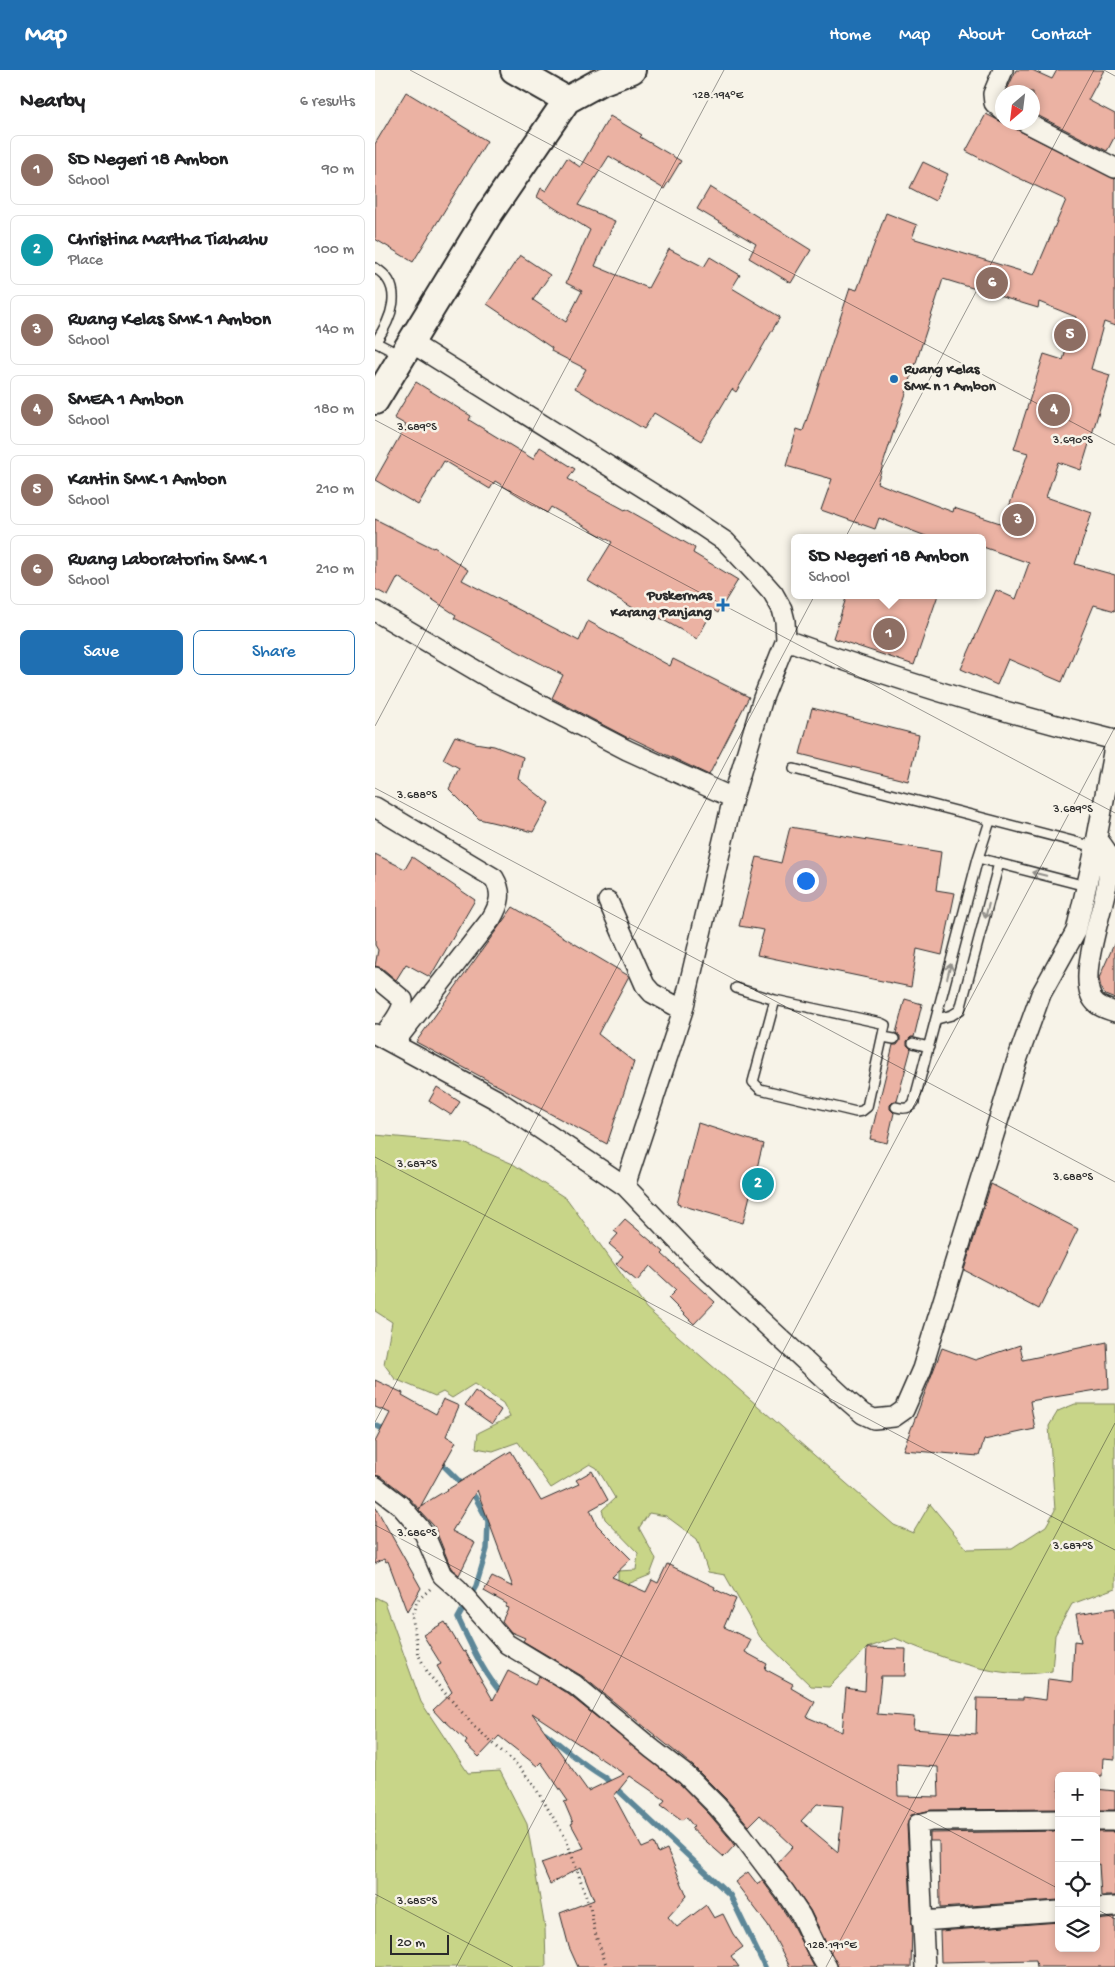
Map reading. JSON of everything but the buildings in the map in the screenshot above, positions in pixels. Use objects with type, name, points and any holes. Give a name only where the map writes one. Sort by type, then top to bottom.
[{"type":"street","points":[[514,70],[567,100]]},
{"type":"street","points":[[375,401],[489,214],[567,100],[597,82],[632,70]]},
{"type":"street","points":[[997,85],[1003,70]]},
{"type":"street","points":[[995,89],[993,94],[995,104]]},
{"type":"street","points":[[1040,130],[1115,168]]},
{"type":"street","points":[[406,349],[667,503],[726,542],[773,593],[785,621],[786,640],[763,698],[733,798],[683,1010],[625,1186]]},
{"type":"street","points":[[375,611],[494,681],[627,750],[733,798]]},
{"type":"street","points":[[384,1038],[497,1100],[625,1186],[691,1255],[863,1414],[874,1419],[894,1418],[904,1410],[922,1369],[1016,1064],[1041,994],[1076,931],[1087,886],[1115,741],[1025,718],[868,669],[786,640]]},
{"type":"street","points":[[375,807],[494,878],[501,896],[498,908],[491,919],[384,1038]]},
{"type":"street","points":[[1096,842],[1109,857],[1111,879],[1091,962],[1088,988],[1097,1004],[1115,1012]]},
{"type":"street","points":[[608,901],[645,985],[652,993],[683,1010]]},
{"type":"street","points":[[375,978],[403,1000],[401,1011],[384,1038]]},
{"type":"street","points":[[375,1486],[400,1505],[424,1533],[442,1575],[458,1589],[507,1644],[575,1685],[686,1775],[742,1835],[785,1892],[801,1916],[827,1967]]},
{"type":"street","points":[[925,1967],[918,1824],[931,1821],[1055,1820]]},
{"type":"street","points":[[1100,1821],[1115,1821]]},
{"type":"street","points":[[1100,1908],[1115,1907]]},
{"type":"street","points":[[922,1921],[1055,1911]]},
{"type":"lane","points":[[375,268],[393,288],[393,304],[387,324],[375,343],[406,349]]},
{"type":"lane","points":[[794,768],[990,821],[1096,842]]},
{"type":"lane","points":[[896,1107],[905,1109],[912,1106],[914,1102],[978,858],[990,821]]},
{"type":"lane","points":[[978,858],[1087,886]]},
{"type":"lane","points":[[937,1019],[960,1010],[999,863]]},
{"type":"lane","points":[[736,988],[775,1000],[881,1022],[885,1025],[874,1102],[862,1111],[856,1112],[760,1089],[756,1086],[753,1082],[775,1000]]},
{"type":"lane","points":[[883,1037],[894,1039]]},
{"type":"lane","points":[[913,1043],[929,1047]]},
{"type":"path","points":[[442,1575],[426,1595],[417,1601],[412,1616],[419,1656],[429,1675],[475,1728],[516,1764],[531,1782],[566,1839],[590,1907],[596,1936],[607,1967]]},
{"type":"green space","points":[[375,1135],[464,1143],[513,1164],[567,1199],[646,1308],[894,1525],[913,1533],[930,1504],[967,1549],[1012,1548],[1046,1526],[1055,1510],[1049,1426],[1058,1411],[1075,1404],[1115,1404],[1115,1588],[1072,1604],[1055,1635],[1052,1671],[1033,1674],[992,1671],[952,1660],[895,1638],[867,1648],[829,1687],[811,1686],[760,1637],[725,1575],[708,1572],[697,1539],[666,1516],[649,1513],[639,1528],[656,1559],[650,1575],[618,1588],[618,1571],[636,1570],[638,1553],[605,1519],[602,1510],[615,1498],[597,1468],[590,1464],[551,1488],[518,1442],[493,1451],[476,1448],[478,1433],[510,1417],[503,1403],[474,1384],[452,1398],[443,1392],[435,1396],[395,1379],[384,1364],[392,1322],[375,1311]]},
{"type":"green space","points":[[375,1597],[385,1602],[421,1702],[468,1773],[500,1771],[527,1824],[545,1928],[546,1967],[375,1967]]},
{"type":"waterway","points":[[375,1425],[389,1432]]},
{"type":"waterway","points":[[438,1460],[475,1497],[488,1521],[487,1549],[476,1586],[458,1618],[483,1668],[503,1695]]},
{"type":"waterway","points":[[545,1733],[581,1762],[604,1777],[730,1895],[765,1967]]},
{"type":"place","name":"Ruang Laboratorim SMK 1","points":[[992,283]]},
{"type":"place","name":"Kantin SMK 1 Ambon","points":[[1070,335]]},
{"type":"place","name":"Ruang Kelas SMK n 1 Ambon","points":[[894,379]]},
{"type":"place","name":"SMEA 1 Ambon","points":[[1054,410]]},
{"type":"place","name":"Ruang Kelas SMK 1 Ambon","points":[[1018,520]]},
{"type":"place","name":"Puskermas Karang Panjang","points":[[723,605]]},
{"type":"place","name":"SD Negeri 18 Ambon","points":[[889,634]]},
{"type":"place","name":"Christina Martha Tiahahu","points":[[758,1184]]}]
